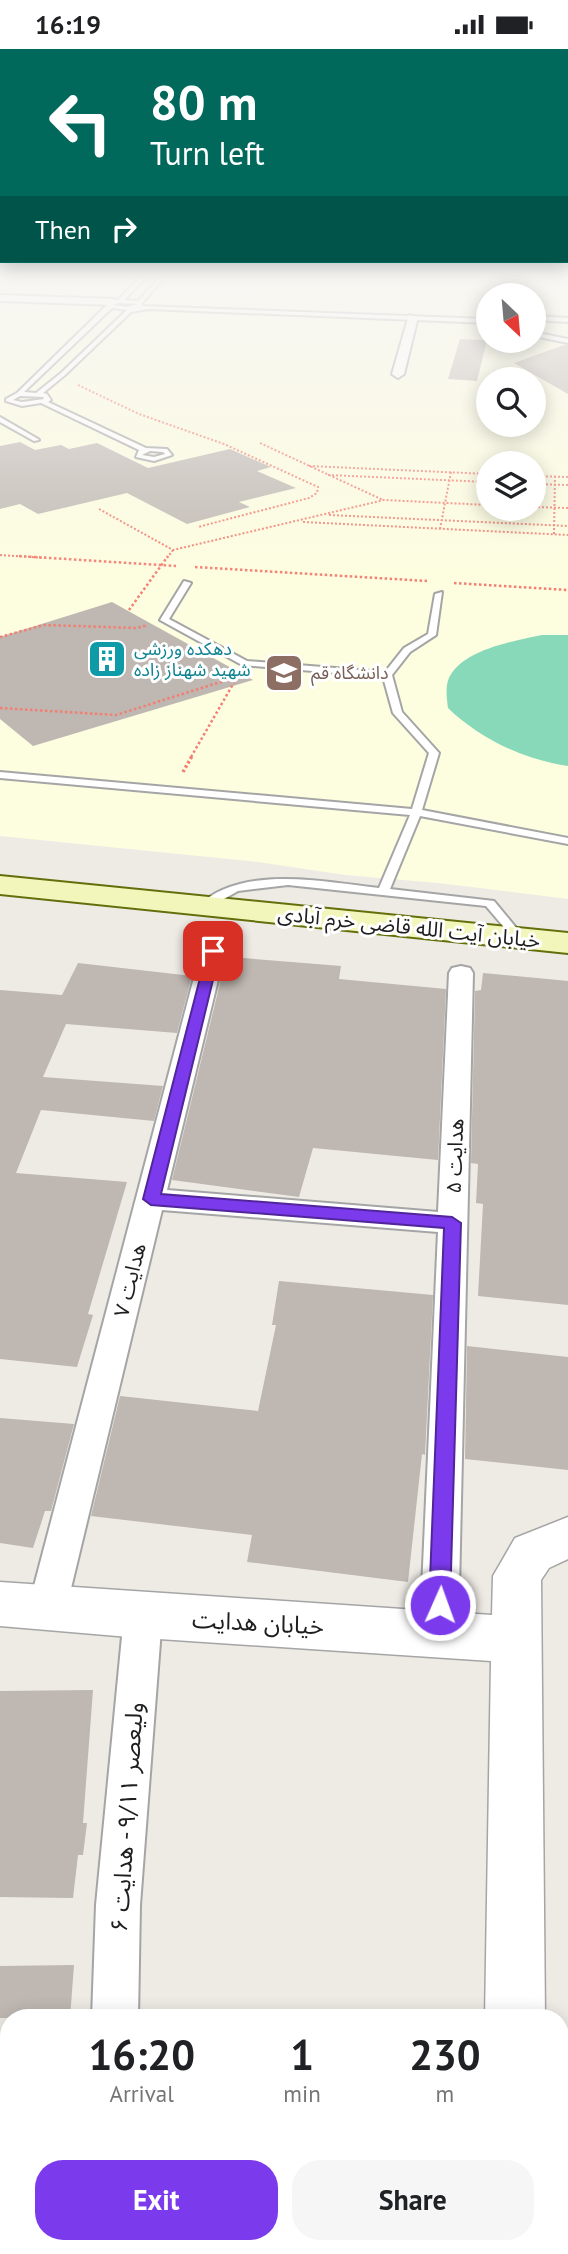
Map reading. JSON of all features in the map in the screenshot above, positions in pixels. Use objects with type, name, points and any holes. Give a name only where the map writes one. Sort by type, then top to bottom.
[{"type":"main road","name":"خیابان آیت الله قاضی خرم آبادی","points":[[0,885],[568,943]]},
{"type":"street","name":"هدایت ۷","points":[[23,1606],[151,1199],[213,951]]},
{"type":"street","name":"هدایت ۵","points":[[439,1633],[461,973]]},
{"type":"street","points":[[151,1199],[452,1223]]},
{"type":"street","points":[[515,2009],[517,1576],[532,1553],[568,1537]]},
{"type":"street","name":"خیابان هدایت","points":[[23,1606],[517,1640]]},
{"type":"street","name":"ولیعصر ۹/۱۱ - هدایت ۶","points":[[115,2009],[118,1905],[143,1616]]},
{"type":"lane","points":[[12,403],[8,400],[35,379]]},
{"type":"lane","points":[[39,393],[57,379]]},
{"type":"lane","points":[[19,394],[39,393],[48,397],[43,402]]},
{"type":"lane","points":[[0,403],[43,402],[145,450]]},
{"type":"lane","points":[[0,419],[36,440]]},
{"type":"lane","points":[[187,583],[164,620],[245,663],[387,675]]},
{"type":"lane","points":[[387,675],[407,650],[432,635],[439,594]]},
{"type":"lane","points":[[383,892],[416,812],[434,753],[398,713],[387,675]]},
{"type":"lane","points":[[0,775],[416,812],[568,841]]},
{"type":"lane","points":[[204,906],[235,888],[288,882],[490,903],[519,938]]},
{"type":"path","points":[[69,379],[139,414],[225,444],[318,487],[317,493],[309,498],[198,527]]},
{"type":"path","points":[[260,443],[384,501]]},
{"type":"path","points":[[309,466],[476,473]]},
{"type":"path","points":[[440,529],[451,472]]},
{"type":"path","points":[[328,475],[476,481]]},
{"type":"path","points":[[546,477],[568,477]]},
{"type":"path","points":[[554,534],[555,477]]},
{"type":"path","points":[[546,485],[568,485]]},
{"type":"path","points":[[129,610],[173,550],[384,501],[476,504]]},
{"type":"path","points":[[546,507],[568,508]]},
{"type":"path","points":[[99,509],[173,550]]},
{"type":"path","points":[[321,515],[568,526]]},
{"type":"path","points":[[295,521],[568,535]]},
{"type":"path","points":[[0,555],[430,582]]},
{"type":"path","points":[[443,582],[568,590]]},
{"type":"path","points":[[0,637],[44,625],[137,628],[164,620]]},
{"type":"path","points":[[0,708],[116,715],[238,677],[173,789]]},
{"type":"shaded area","name":"دانشگاه قم","points":[[0,379],[476,379],[476,437],[546,437],[546,379],[568,379],[568,899],[345,875],[258,862],[0,836]]},
{"type":"green space","points":[[542,635],[568,635],[568,766],[535,759],[503,746],[474,729],[448,708],[447,685],[460,664],[486,649]]},
{"type":"building","points":[[546,379],[568,379],[568,394],[546,381]]},
{"type":"building","points":[[20,442],[35,450],[61,445],[69,449],[97,443],[148,468],[230,449],[271,467],[257,471],[296,488],[239,502],[250,507],[187,524],[127,493],[38,514],[20,504],[0,509],[0,446]]},
{"type":"building","name":"دهکده ورزشی شهید شهناز زاده","points":[[112,602],[253,680],[33,746],[0,719],[0,637]]},
{"type":"building","points":[[230,957],[341,966],[339,979],[446,989],[438,1160],[313,1148],[299,1197],[172,1180],[221,979]]},
{"type":"building","points":[[78,963],[192,976],[177,1033],[66,1024],[43,1077],[163,1086],[154,1121],[41,1110],[16,1173],[127,1182],[88,1314],[93,1315],[77,1367],[0,1359],[0,990],[62,995]]},
{"type":"building","points":[[483,973],[568,981],[568,1305],[478,1296],[483,1204],[476,1203],[478,1164],[471,1163],[475,991],[481,990]]},
{"type":"building","points":[[279,1281],[433,1295],[425,1455],[422,1454],[408,1582],[247,1562],[252,1535],[91,1516],[120,1396],[258,1411],[276,1325],[272,1325]]},
{"type":"building","points":[[467,1346],[568,1357],[568,1470],[465,1459]]},
{"type":"building","points":[[0,1418],[74,1424],[51,1511],[45,1511],[33,1548],[0,1543]]},
{"type":"building","points":[[93,1690],[83,1823],[87,1823],[83,1855],[78,1855],[73,1898],[0,1897],[0,1691]]},
{"type":"building","points":[[74,1965],[71,2009],[0,2009],[0,1966]]},
{"type":"place","name":"دهکده ورزشی شهید شهناز زاده","points":[[107,659]]},
{"type":"place","name":"دانشگاه قم","points":[[284,673]]},
{"type":"route","points":[[213,951],[151,1199],[452,1223],[440,1605]]}]
